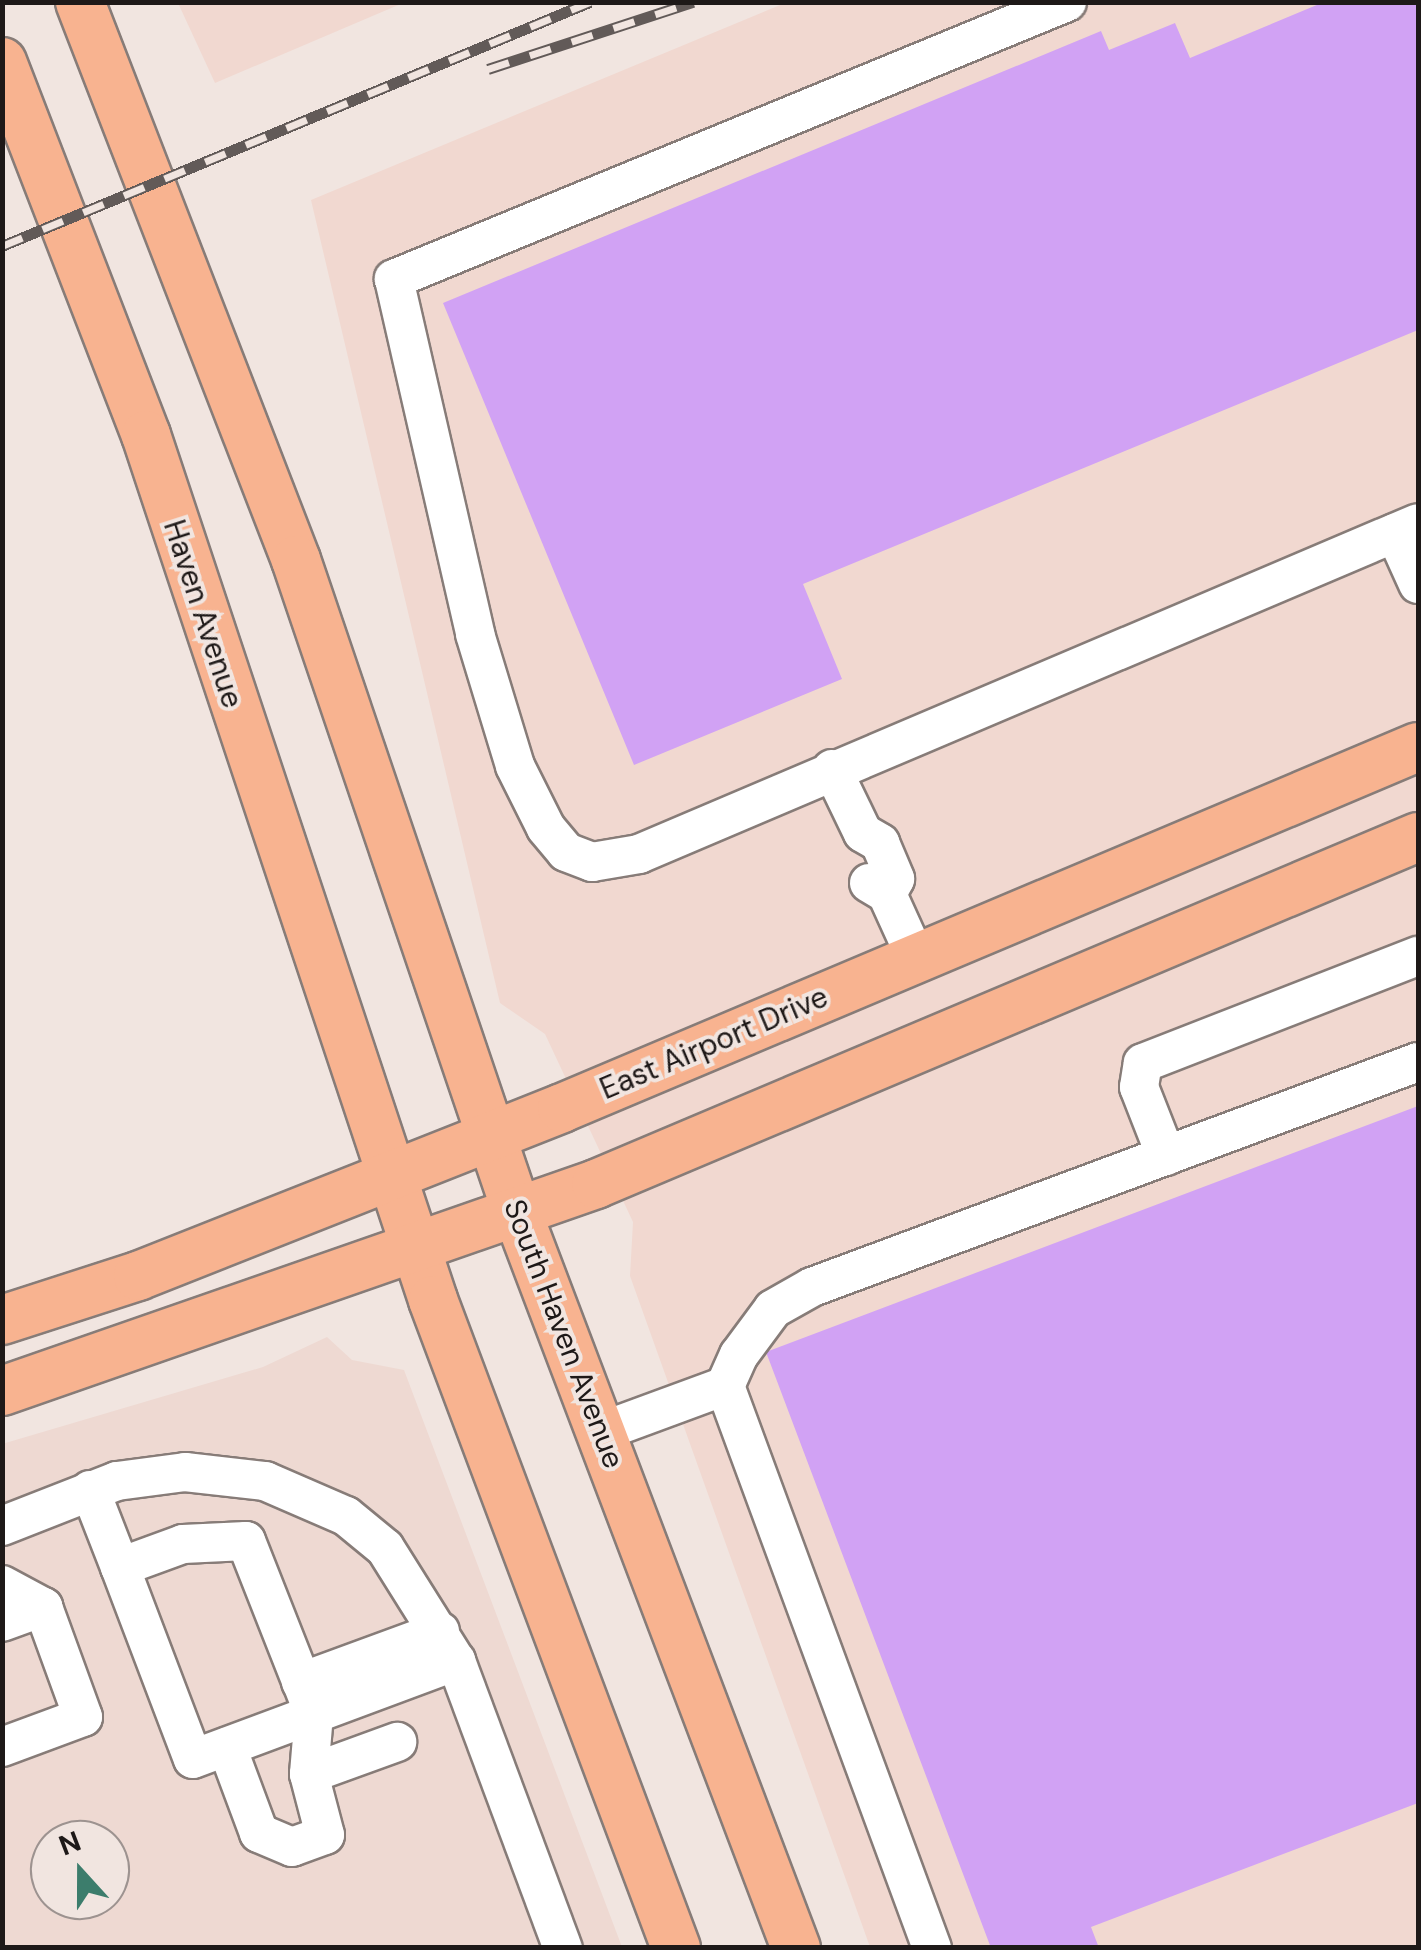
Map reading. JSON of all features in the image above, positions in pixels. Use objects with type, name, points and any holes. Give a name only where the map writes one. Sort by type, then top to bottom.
[{"type":"main road","name":"South Haven Avenue","points":[[80,2],[351,713],[516,1212],[796,1948]]},
{"type":"main road","name":"Haven Avenue","points":[[2,62],[146,435],[390,1170]]},
{"type":"main road","name":"East Airport Drive","points":[[2,1320],[138,1276],[390,1170],[492,1135],[1418,747]]},
{"type":"main road","points":[[2,1391],[516,1212],[1012,1014],[1418,837]]},
{"type":"main road","points":[[390,1170],[676,1948]]},
{"type":"lane","points":[[1067,2],[394,279],[515,766],[566,852],[592,862],[639,854],[1407,528],[1418,584]]},
{"type":"lane","points":[[832,770],[862,833],[857,852],[871,887],[887,894],[916,958]]},
{"type":"lane","points":[[1166,1156],[1139,1087],[1143,1063],[1418,956]]},
{"type":"lane","points":[[600,1432],[725,1386],[773,1309],[812,1287],[1418,1062]]},
{"type":"lane","points":[[725,1386],[932,1948]]},
{"type":"lane","points":[[2,1526],[90,1490],[185,1472],[307,1495],[385,1548],[448,1646],[562,1948]]},
{"type":"lane","points":[[90,1490],[120,1567],[210,1753],[259,1833],[292,1846],[325,1835],[309,1774],[308,1698],[246,1541],[183,1544],[120,1567]]},
{"type":"lane","points":[[2,1586],[43,1607],[83,1717],[2,1746]]},
{"type":"lane","points":[[2,1622],[43,1607]]},
{"type":"lane","points":[[210,1753],[308,1698],[448,1646]]},
{"type":"lane","points":[[309,1774],[396,1742]]},
{"type":"shaded area","points":[[178,3],[403,3],[215,83]]},
{"type":"shaded area","points":[[785,3],[1418,3],[1418,1947],[870,1947],[630,1276],[633,1222],[545,1034],[500,1003],[311,200]]},
{"type":"shaded area","points":[[327,1337],[352,1360],[404,1370],[622,1947],[3,1947],[2,1444],[263,1367]]},
{"type":"building","points":[[1324,2],[1418,2],[1418,330],[803,584],[842,679],[634,765],[443,303],[1101,31],[1109,50],[1175,23],[1190,58]]},
{"type":"building","points":[[1418,1106],[1418,1803],[1091,1927],[1099,1948],[991,1948],[766,1352]]},
{"type":"railway","points":[[2,246],[590,2]]},
{"type":"railway","points":[[488,69],[693,2]]}]
